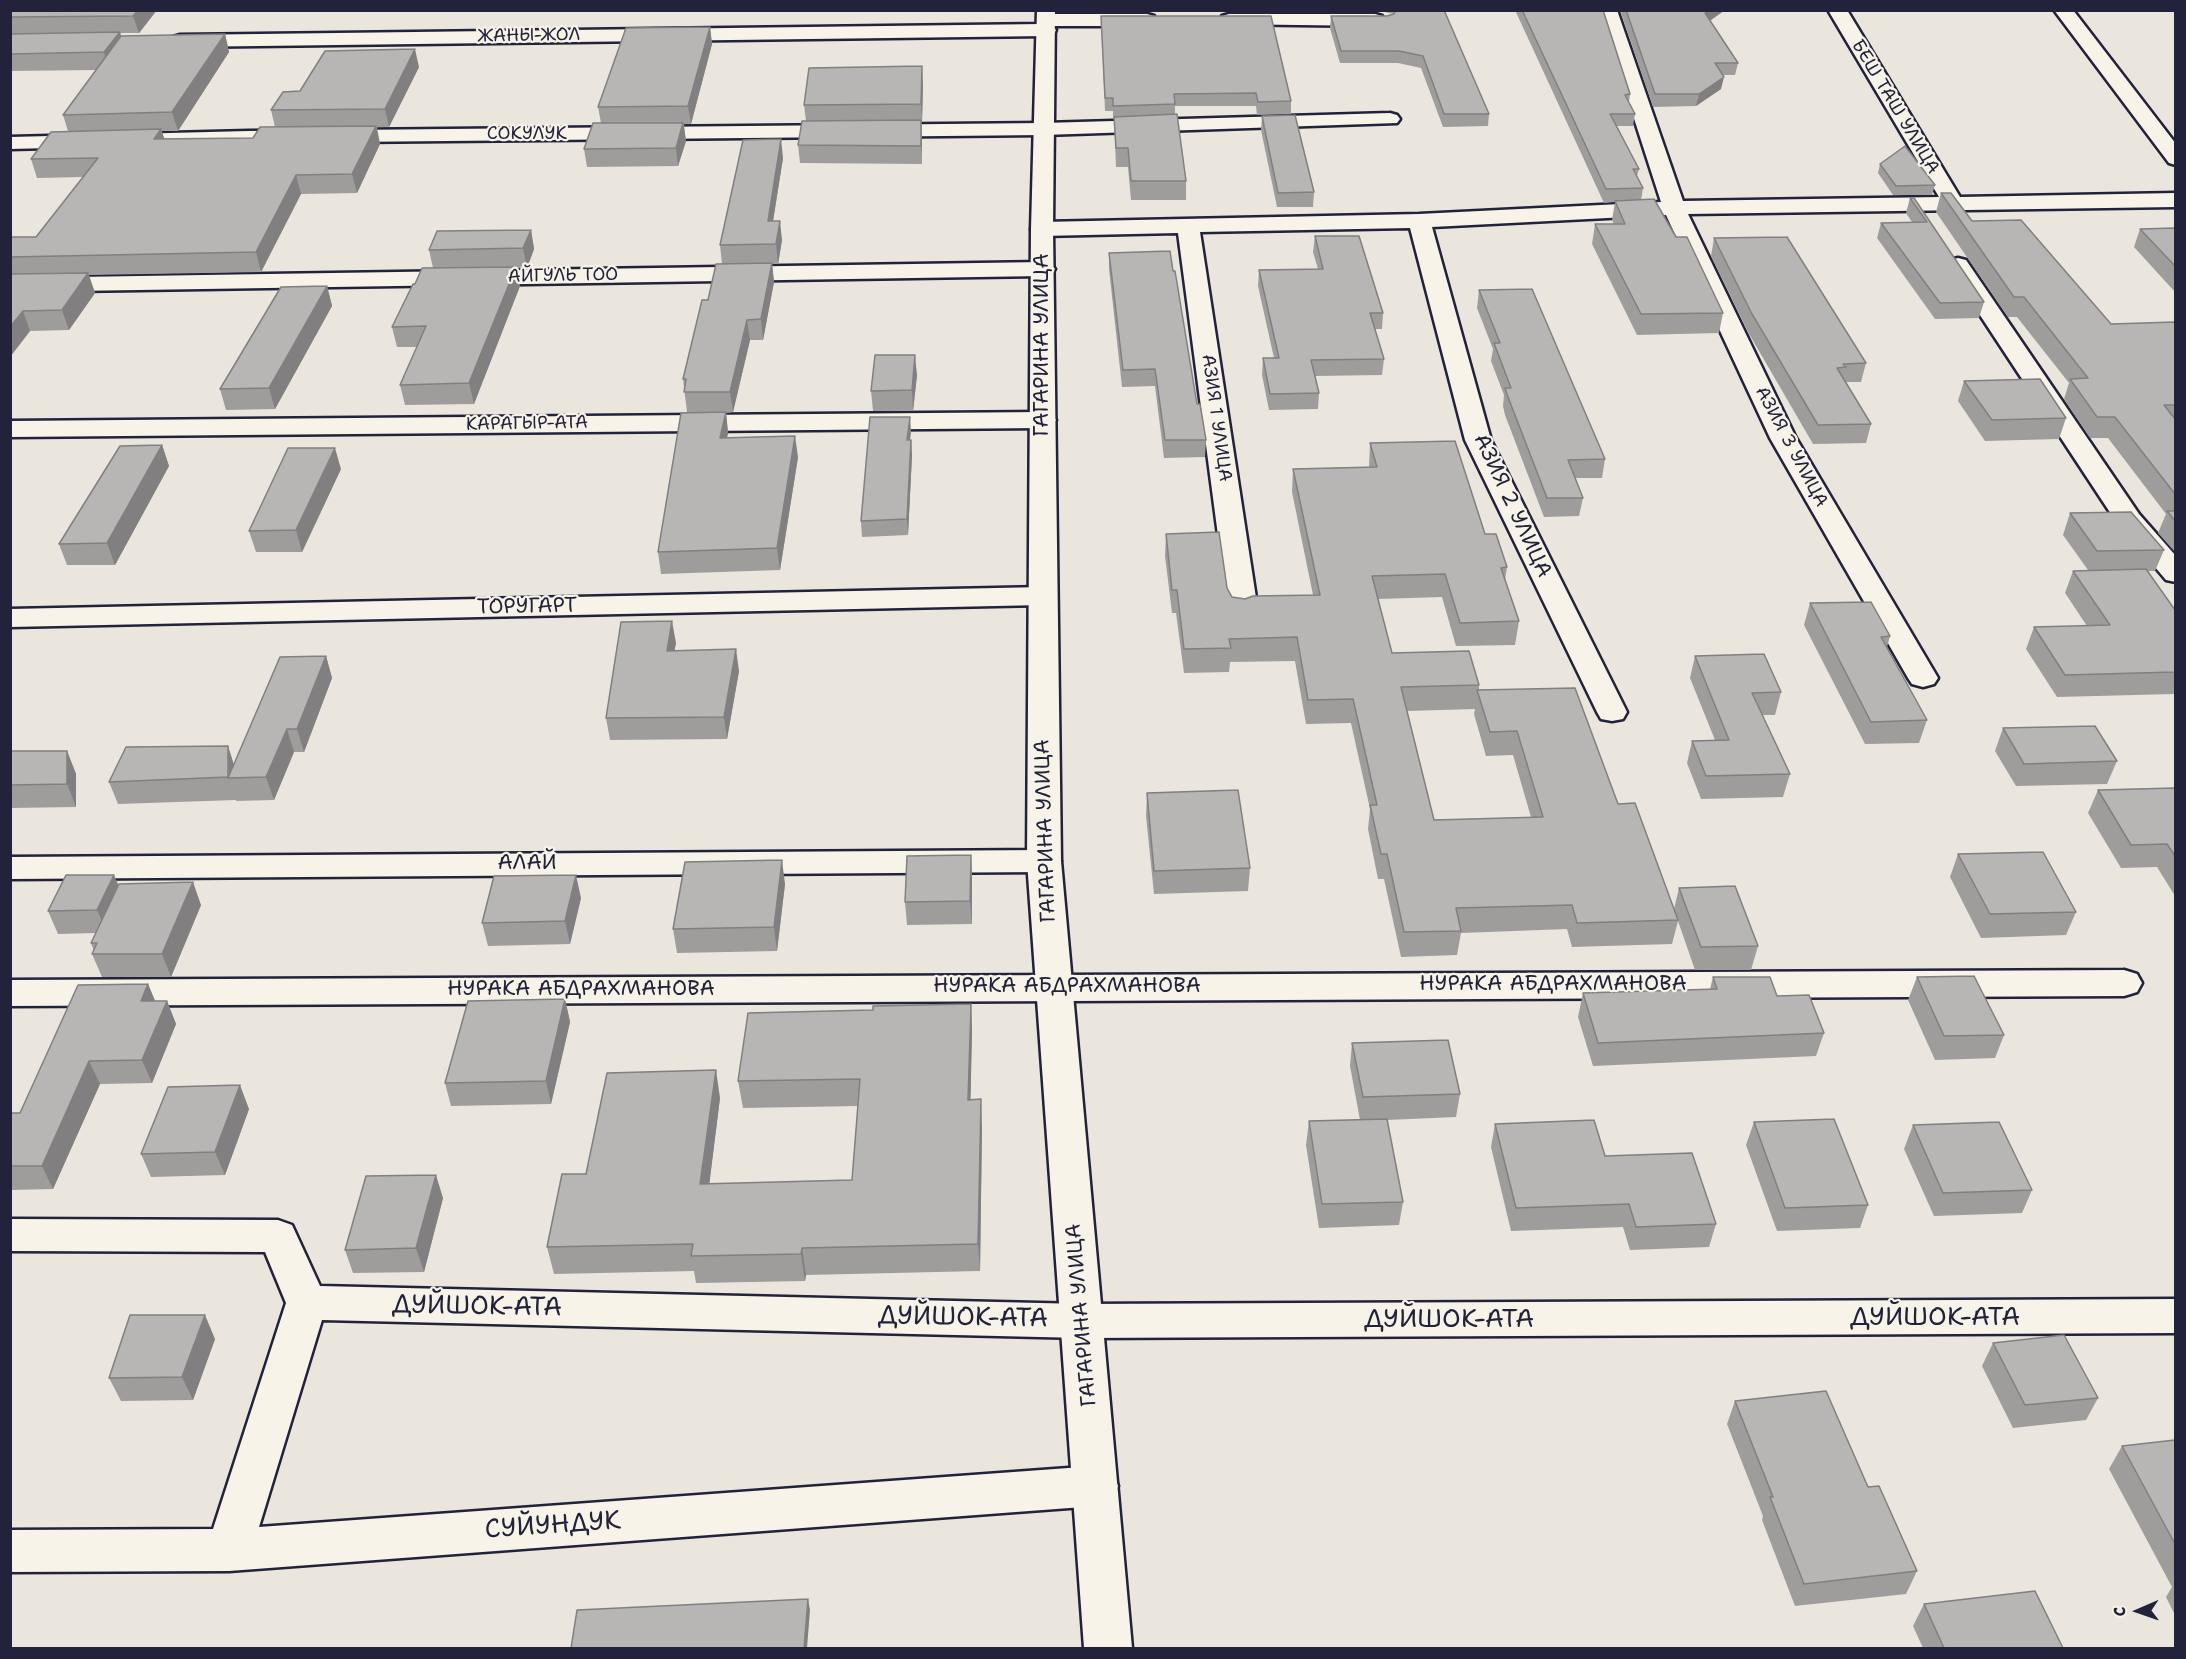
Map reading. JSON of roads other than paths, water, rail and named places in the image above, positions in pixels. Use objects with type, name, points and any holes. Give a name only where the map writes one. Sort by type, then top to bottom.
[{"type":"street","name":"АЗИЯ 3 УЛИЦА","points":[[1608,10],[1674,208],[1783,438],[1923,678]]},
{"type":"street","name":"БЕШ ТАШ УЛИЦА","points":[[1837,10],[1953,203]]},
{"type":"street","points":[[2063,10],[2175,159]]},
{"type":"street","name":"ЖАНЫ-ЖОЛ","points":[[165,41],[1047,20],[1162,20]]},
{"type":"street","name":"ГАГАРИНА УЛИЦА","points":[[1047,20],[1042,229],[1044,861],[1108,1648]]},
{"type":"street","points":[[1208,20],[1385,20]]},
{"type":"street","name":"СОКУЛУК","points":[[10,143],[249,137],[1044,129],[1390,119]]},
{"type":"street","points":[[1042,229],[1419,221],[1674,208],[1930,224],[1953,203],[2173,203]]},
{"type":"street","name":"АЗИЯ 2 УЛИЦА","points":[[1419,221],[1478,440],[1612,712]]},
{"type":"street","points":[[1930,224],[2129,520],[2175,574]]},
{"type":"street","name":"АЗИЯ 1 УЛИЦА","points":[[1188,225],[1243,611]]},
{"type":"street","name":"АЙГУЛЬ ТОО","points":[[10,285],[1043,269]]},
{"type":"street","name":"КАРАГЫР-АТА","points":[[10,429],[1043,420]]},
{"type":"street","name":"ТОРУГАРТ","points":[[10,618],[1043,596]]},
{"type":"street","name":"АЛАЙ","points":[[10,868],[1044,861]]},
{"type":"street","name":"НУРАКА АБДРАХМАНОВА","points":[[10,993],[2124,983]]},
{"type":"street","points":[[10,1235],[278,1236],[307,1303],[230,1550]]},
{"type":"street","name":"ДУЙШОК-АТА","points":[[307,1303],[1082,1321],[2175,1316]]},
{"type":"street","name":"СУЙУНДУК","points":[[10,1551],[230,1550],[1095,1486]]}]
